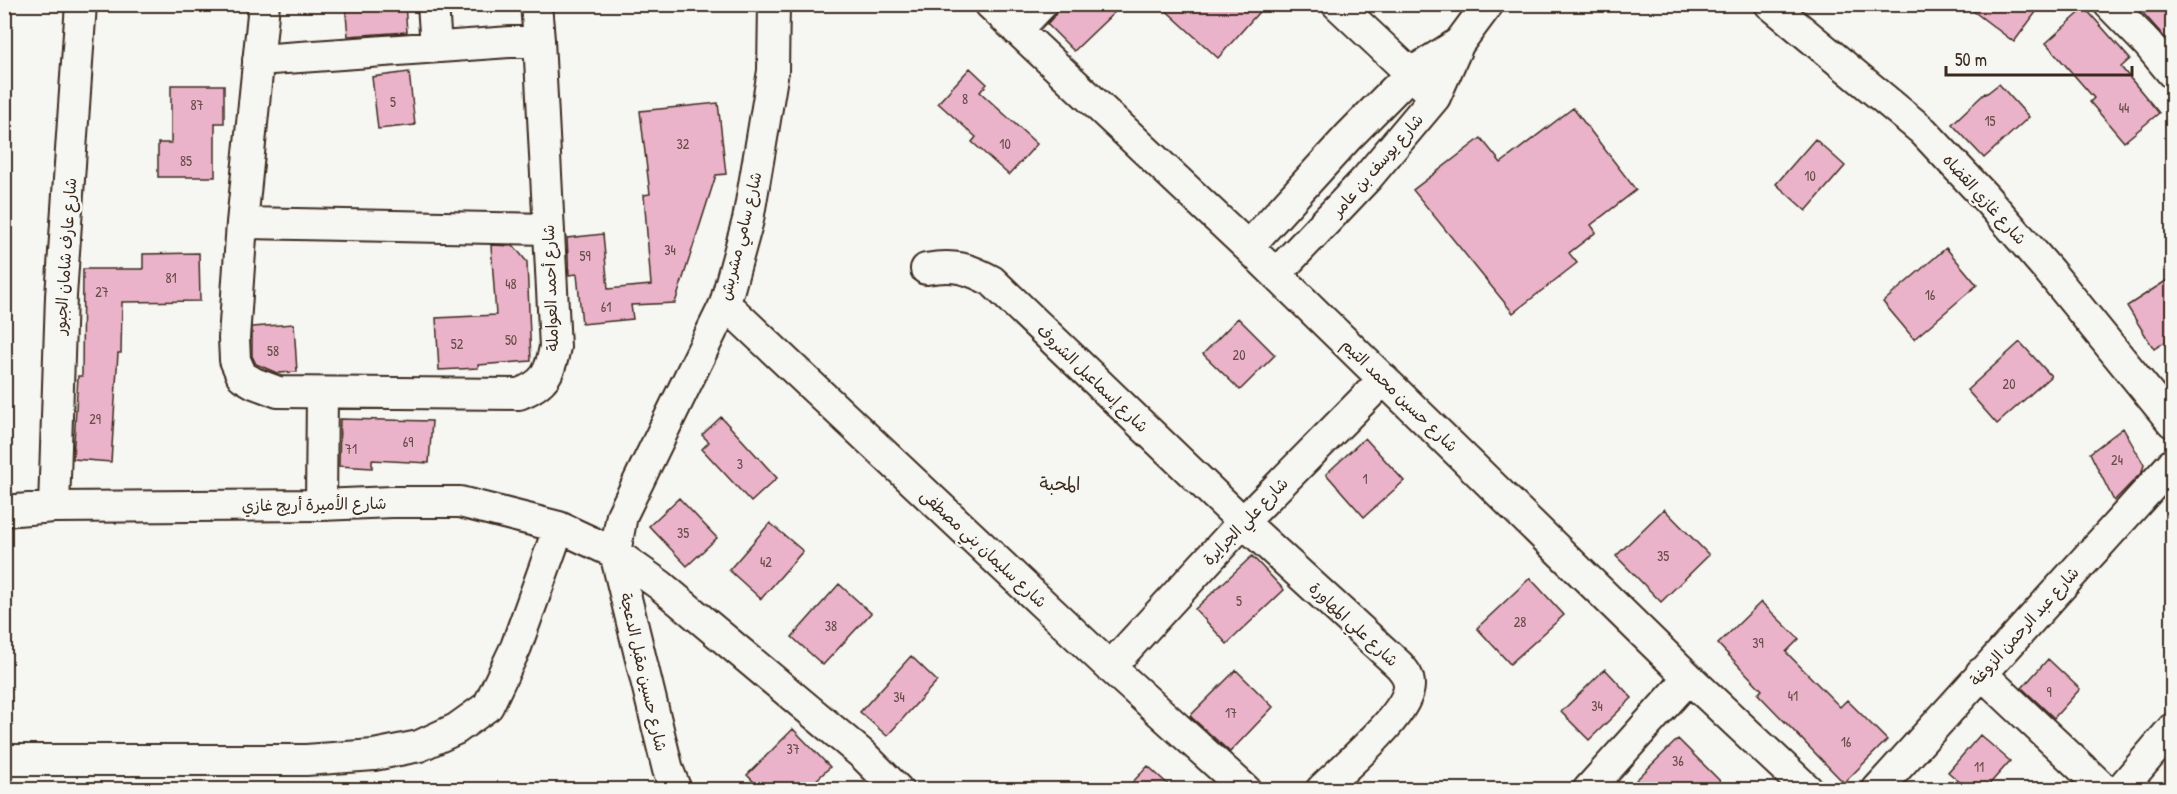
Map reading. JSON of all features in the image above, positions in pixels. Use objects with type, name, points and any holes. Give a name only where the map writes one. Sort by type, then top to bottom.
[{"type":"street","name":"شارع عارف شامان الجبور","points":[[54,507],[61,296],[81,4]]},
{"type":"street","name":"شارع أحمد العواملة","points":[[264,4],[242,223],[234,338],[235,360],[242,376],[254,383],[278,392],[322,393],[519,393],[541,383],[552,366],[555,347],[536,4]]},
{"type":"street","points":[[433,4],[436,47]]},
{"type":"street","name":"شارع سامي مشربش","points":[[615,553],[622,515],[725,304],[748,220],[773,71],[774,4]]},
{"type":"street","name":"شارع حسين محمد التيم","points":[[990,4],[1248,247],[1689,678],[1808,789]]},
{"type":"street","points":[[1017,30],[1042,4]]},
{"type":"street","points":[[1336,4],[1435,97]]},
{"type":"street","name":"شارع يوسف بن عامر","points":[[1276,274],[1367,178],[1435,97],[1459,43],[1488,4]]},
{"type":"street","name":"شارع غازي القضاه","points":[[1770,4],[1923,131],[1985,197],[2050,272],[2172,422]]},
{"type":"street","points":[[2109,4],[2148,44],[2172,73]]},
{"type":"street","points":[[258,60],[539,40]]},
{"type":"street","name":"شارع يوسف بن عامر","points":[[1248,247],[1348,137],[1411,73],[1459,43]]},
{"type":"street","points":[[242,223],[548,229]]},
{"type":"street","name":"شارع إسماعيل الشروف","points":[[926,270],[942,266],[971,269],[992,281],[1243,522]]},
{"type":"street","name":"شارع سليمان بني مصطفى","points":[[725,304],[1110,667],[1246,789]]},
{"type":"street","name":"شارع علي الجرايرة","points":[[1110,667],[1243,522],[1384,379]]},
{"type":"street","points":[[321,506],[322,393]]},
{"type":"street","name":"شارع عبد الرحمن الزوغة","points":[[1877,789],[2172,464]]},
{"type":"street","name":"شارع الأميرة أريج غازي","points":[[4,511],[54,507],[321,506],[392,502],[460,502],[559,527],[615,553]]},
{"type":"street","name":"شارع علي المهاورة","points":[[1243,522],[1399,665],[1408,676],[1408,694],[1400,711],[1321,789]]},
{"type":"street","points":[[4,760],[306,760],[374,755],[419,746],[456,729],[488,706],[516,647],[559,527]]},
{"type":"street","points":[[615,553],[660,585],[863,755],[898,789]]},
{"type":"street","name":"شارع حسين مقبل الدعجة","points":[[615,553],[669,783]]},
{"type":"street","points":[[1981,674],[2105,789]]},
{"type":"street","points":[[1588,789],[1689,678]]},
{"type":"street","points":[[2120,789],[2172,729]]},
{"type":"building","points":[[345,4],[405,4],[407,32],[348,36]]},
{"type":"building","points":[[1059,4],[1123,4],[1074,51],[1047,24],[1055,15]]},
{"type":"building","points":[[1159,4],[1266,4],[1218,58]]},
{"type":"building","points":[[1964,4],[2042,4],[2014,42]]},
{"type":"building","points":[[2135,4],[2172,4],[2172,47],[2160,32]]},
{"type":"building","points":[[2085,8],[2130,59],[2121,67],[2159,113],[2124,142],[2090,102],[2094,98],[2046,43]]},
{"type":"building","points":[[970,68],[987,84],[980,92],[1037,144],[1009,175],[972,142],[976,137],[938,103]]},
{"type":"building","points":[[409,72],[415,125],[378,129],[372,77]]},
{"type":"building","points":[[1999,84],[2029,117],[1984,158],[1952,124],[1985,93]]},
{"type":"building","points":[[171,85],[224,85],[224,123],[215,123],[215,177],[158,177],[158,143],[171,143]]},
{"type":"building","points":[[718,103],[726,174],[716,175],[675,303],[631,305],[633,319],[582,324],[577,274],[569,275],[567,238],[603,234],[608,289],[651,285],[644,195],[650,194],[640,111]]},
{"type":"building","points":[[1573,108],[1636,190],[1591,225],[1596,232],[1569,253],[1577,263],[1513,313],[1413,190],[1481,138],[1501,163]]},
{"type":"building","points":[[1815,139],[1845,166],[1806,211],[1776,184]]},
{"type":"building","points":[[491,245],[514,246],[527,262],[531,361],[478,365],[478,368],[439,370],[436,318],[496,315]]},
{"type":"building","points":[[1946,248],[1977,285],[1914,339],[1883,302]]},
{"type":"building","points":[[199,253],[200,301],[122,302],[121,353],[118,353],[111,462],[73,459],[78,376],[82,376],[83,269],[143,269],[143,254]]},
{"type":"building","points":[[2172,277],[2172,337],[2154,349],[2127,306]]},
{"type":"building","points":[[1238,318],[1275,355],[1240,390],[1203,354]]},
{"type":"building","points":[[294,324],[297,372],[277,373],[256,364],[252,356],[252,327]]},
{"type":"building","points":[[2020,342],[2051,376],[1997,424],[1967,390]]},
{"type":"building","points":[[721,417],[777,478],[751,502],[702,449],[709,442],[702,435]]},
{"type":"building","points":[[340,419],[432,421],[429,463],[372,460],[372,468],[339,466]]},
{"type":"building","points":[[2123,428],[2144,465],[2142,472],[2114,501],[2090,453]]},
{"type":"building","points":[[1365,438],[1404,481],[1364,517],[1326,474]]},
{"type":"building","points":[[679,498],[717,538],[687,566],[649,526]]},
{"type":"building","points":[[1664,509],[1709,555],[1661,602],[1616,556]]},
{"type":"building","points":[[770,523],[803,551],[761,599],[729,570]]},
{"type":"building","points":[[1252,556],[1284,590],[1227,644],[1195,609]]},
{"type":"building","points":[[1530,578],[1564,615],[1510,664],[1477,628]]},
{"type":"building","points":[[839,584],[871,613],[823,665],[792,637]]},
{"type":"building","points":[[1761,602],[1799,639],[1786,652],[1840,707],[1847,700],[1887,740],[1844,783],[1758,694],[1762,690],[1718,644]]},
{"type":"building","points":[[911,656],[937,681],[887,736],[860,712]]},
{"type":"building","points":[[2048,659],[2080,689],[2054,718],[2022,688]]},
{"type":"building","points":[[1605,669],[1632,698],[1589,740],[1561,712]]},
{"type":"building","points":[[1236,670],[1273,707],[1230,752],[1190,716]]},
{"type":"building","points":[[793,729],[830,767],[807,789],[761,789],[747,775]]},
{"type":"building","points":[[1980,735],[2010,761],[1985,789],[1968,789],[1948,772]]},
{"type":"building","points":[[1678,739],[1728,789],[1627,789]]},
{"type":"building","points":[[1148,766],[1173,789],[1126,789]]},
{"type":"district","name":"المحبة","points":[[1060,483]]}]
